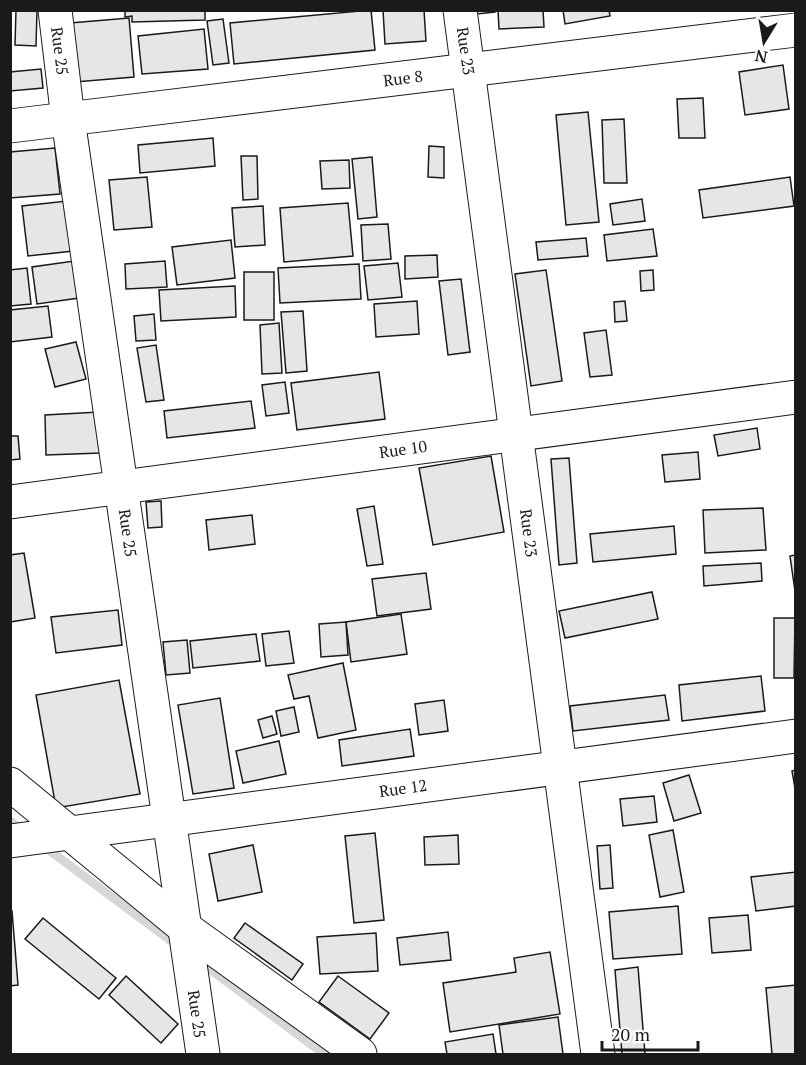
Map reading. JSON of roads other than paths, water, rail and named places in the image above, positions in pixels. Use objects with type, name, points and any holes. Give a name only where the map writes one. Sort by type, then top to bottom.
[{"type":"street","name":"Rue 25","points":[[55,10],[68,119],[203,1054]]},
{"type":"street","name":"Rue 23","points":[[460,10],[598,1054]]},
{"type":"street","points":[[794,10],[795,24]]},
{"type":"street","name":"Rue 8","points":[[10,126],[795,30]]},
{"type":"street","name":"Rue 10","points":[[10,502],[795,396]]},
{"type":"street","name":"Rue 12","points":[[10,841],[795,736]]},
{"type":"street","points":[[10,784],[185,928],[360,1054]]},
{"type":"waterway","points":[[10,821],[24,831]]},
{"type":"waterway","points":[[42,845],[178,946]]},
{"type":"waterway","points":[[199,961],[324,1054]]}]
